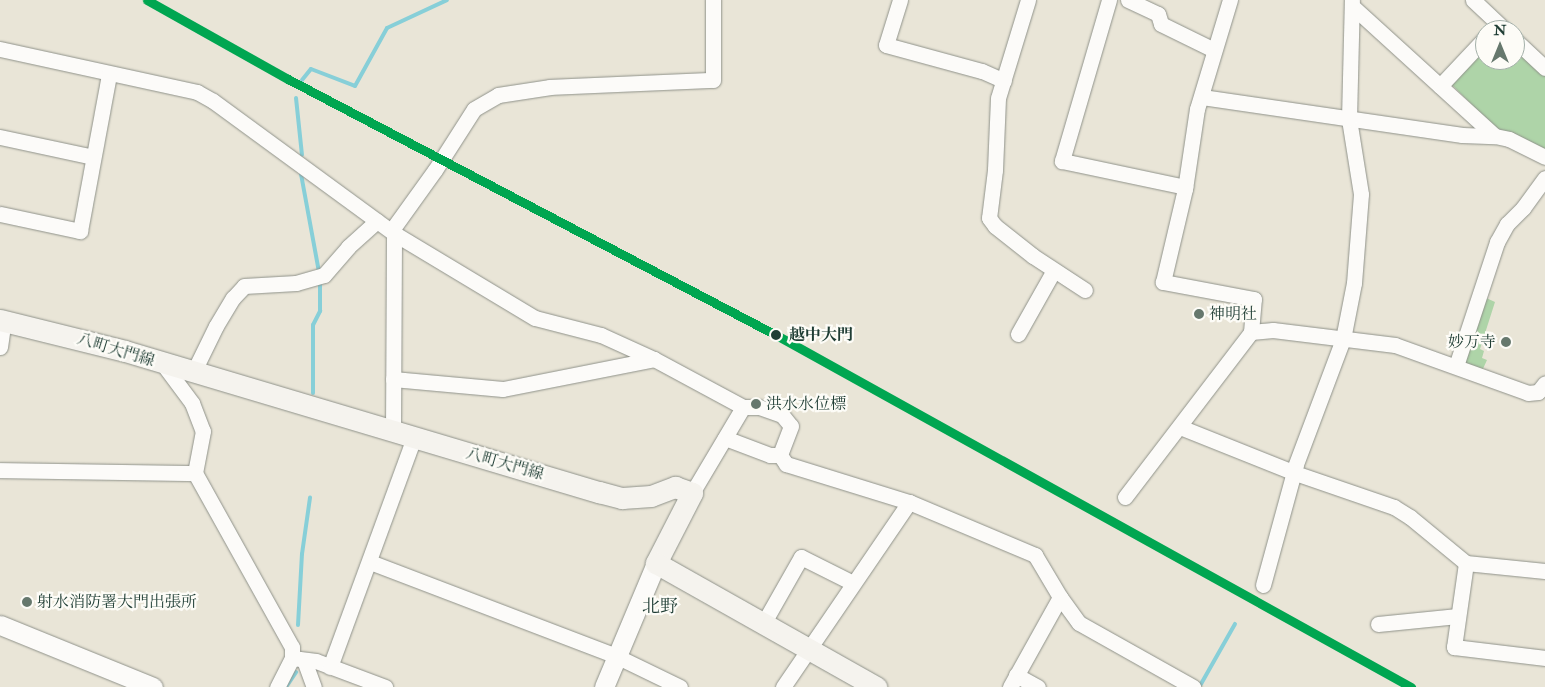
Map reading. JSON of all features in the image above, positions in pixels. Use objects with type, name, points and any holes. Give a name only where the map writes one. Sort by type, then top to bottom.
[{"type":"main road","name":"八町大門線","points":[[2,320],[77,338],[622,498],[652,496],[675,488],[692,493]]},
{"type":"main road","points":[[692,493],[656,563],[876,687]]},
{"type":"street","points":[[393,430],[394,227],[436,170],[474,109],[498,95],[550,87],[713,80],[714,0]]},
{"type":"street","points":[[900,0],[886,45],[982,72],[1004,81]]},
{"type":"street","points":[[1028,0],[998,98],[995,170],[989,218],[1010,238],[1085,290]]},
{"type":"street","points":[[1109,0],[1062,161],[1186,187]]},
{"type":"street","points":[[1128,0],[1158,14],[1161,24],[1214,50]]},
{"type":"street","points":[[1125,497],[1251,332],[1254,299],[1163,282],[1186,187],[1197,109],[1202,98],[1214,50],[1230,0]]},
{"type":"street","points":[[1473,0],[1492,20]]},
{"type":"street","points":[[1352,3],[1495,136]]},
{"type":"street","points":[[1263,585],[1296,464],[1343,339],[1354,283],[1362,194],[1348,119],[1352,3]]},
{"type":"street","points":[[0,49],[197,92],[213,100],[395,234],[534,318],[602,335],[654,359],[743,408],[759,407],[782,415],[791,426],[780,455]]},
{"type":"street","points":[[1440,86],[1475,49]]},
{"type":"street","points":[[1525,49],[1545,68]]},
{"type":"street","points":[[0,214],[80,231],[109,74]]},
{"type":"street","points":[[1202,98],[1462,135],[1495,136],[1508,139],[1545,157]]},
{"type":"street","points":[[0,138],[93,156]]},
{"type":"street","points":[[1456,366],[1497,242],[1507,224],[1523,208],[1545,178]]},
{"type":"street","points":[[194,372],[216,326],[233,298],[244,286],[296,283],[324,275],[348,247],[377,220]]},
{"type":"street","points":[[1018,334],[1054,270]]},
{"type":"street","points":[[0,347],[2,320]]},
{"type":"street","points":[[1251,332],[1273,330],[1395,345],[1528,393],[1538,392],[1544,386]]},
{"type":"street","points":[[393,379],[503,389],[654,359]]},
{"type":"street","points":[[163,364],[192,403],[203,431],[195,473],[314,687]]},
{"type":"street","points":[[692,493],[743,408]]},
{"type":"street","points":[[1180,426],[1295,473],[1394,507],[1410,517],[1466,563],[1545,571]]},
{"type":"street","points":[[330,667],[414,438]]},
{"type":"street","points":[[725,438],[770,455],[780,455]]},
{"type":"street","points":[[780,455],[786,464],[909,502],[1035,555],[1060,597],[1080,623],[1193,687]]},
{"type":"street","points":[[0,470],[195,473]]},
{"type":"street","points":[[783,687],[909,502]]},
{"type":"street","points":[[763,624],[801,557],[853,583]]},
{"type":"street","points":[[370,562],[616,656],[680,687]]},
{"type":"street","points":[[604,687],[656,563]]},
{"type":"street","points":[[1466,563],[1454,647],[1545,658]]},
{"type":"street","points":[[1038,687],[1013,681],[1060,597]]},
{"type":"street","points":[[1378,624],[1458,616]]},
{"type":"street","points":[[0,625],[153,687]]},
{"type":"street","points":[[298,659],[316,661],[385,687]]},
{"type":"street","points":[[277,687],[298,659]]},
{"type":"green space","points":[[1475,58],[1475,70],[1525,70],[1525,58],[1545,75],[1545,149],[1495,128],[1451,84]]},
{"type":"green space","points":[[1484,297],[1495,302],[1480,349],[1484,351],[1482,358],[1487,360],[1482,371],[1462,363]]},
{"type":"waterway","points":[[302,80],[311,69],[355,86],[387,28],[447,0]]},
{"type":"waterway","points":[[296,98],[302,155]]},
{"type":"waterway","points":[[301,174],[319,272]]},
{"type":"waterway","points":[[313,393],[313,325],[320,311],[320,281]]},
{"type":"waterway","points":[[298,625],[302,554],[310,498]]},
{"type":"waterway","points":[[1201,684],[1235,624]]},
{"type":"waterway","points":[[286,687],[296,672]]},
{"type":"transit line","points":[[147,0],[288,79],[778,336],[1411,687]]},
{"type":"place","name":"神明社","points":[[1199,314]]},
{"type":"place","name":"越中大門","points":[[776,335]]},
{"type":"place","name":"妙万寺","points":[[1506,342]]},
{"type":"place","name":"洪水水位標","points":[[756,404]]},
{"type":"place","name":"射水消防署大門出張所","points":[[27,602]]},
{"type":"district","name":"北野","points":[[660,607]]}]
